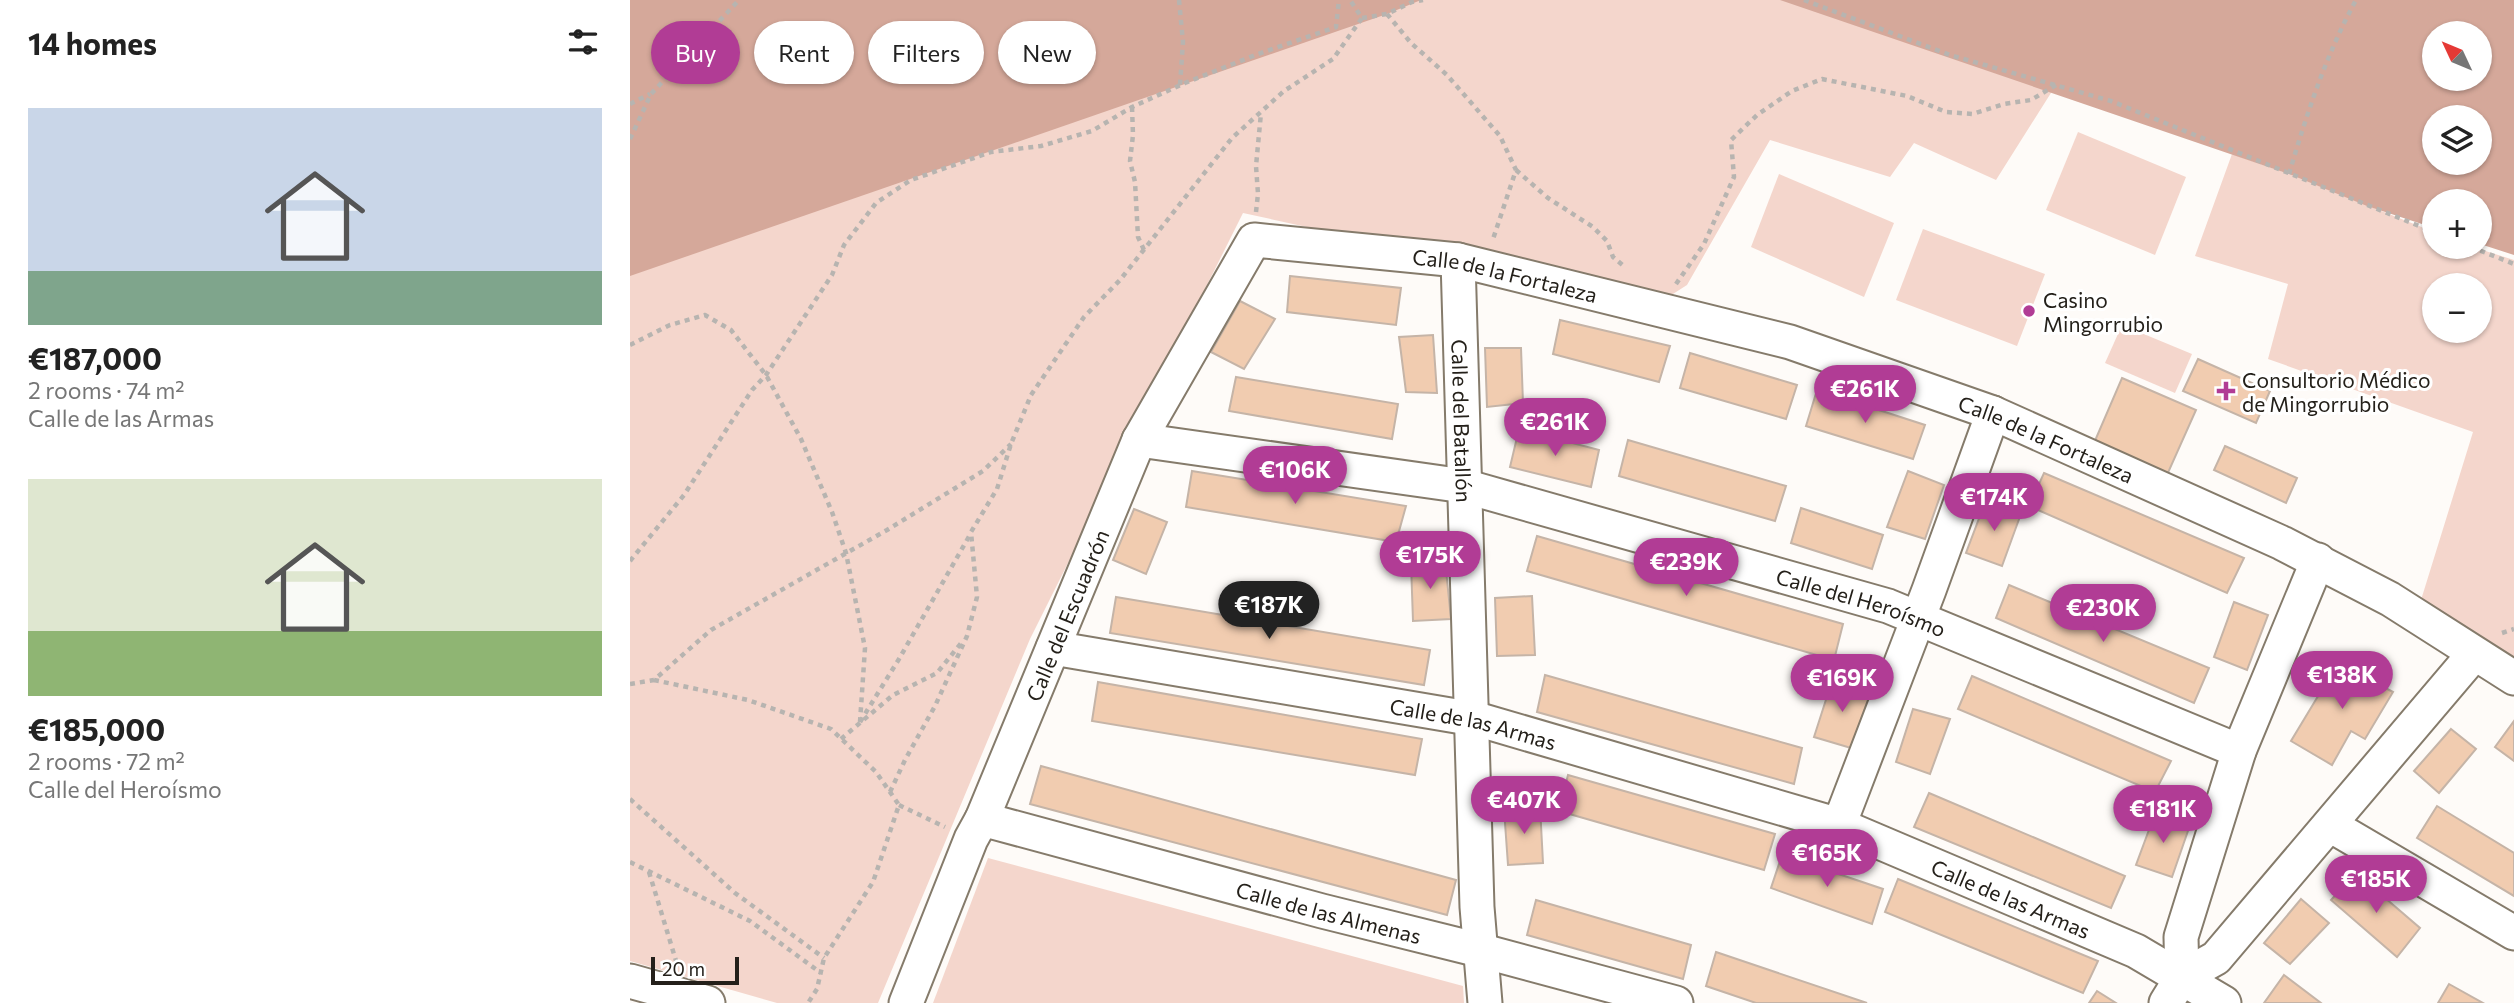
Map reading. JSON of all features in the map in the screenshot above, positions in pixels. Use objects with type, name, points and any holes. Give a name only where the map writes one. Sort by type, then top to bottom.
[{"type":"street","name":"Calle de la Fortaleza","points":[[1254,240],[1471,263],[1790,342],[1993,413],[2318,560],[2390,599],[2514,678]]},
{"type":"street","name":"Calle del Escuadrón","points":[[906,1003],[1139,440],[1254,240]]},
{"type":"street","name":"Calle del Batallón","points":[[1471,263],[1464,486],[1479,950],[1485,1003]]},
{"type":"street","points":[[1839,825],[1993,413]]},
{"type":"street","name":"Calle del Heroísmo","points":[[1139,440],[1464,486],[1888,606],[2239,751]]},
{"type":"street","points":[[2174,990],[2181,937],[2239,751],[2318,560]]},
{"type":"street","name":"Calle de las Armas","points":[[1053,648],[1471,719],[1839,825],[2136,951],[2174,990],[2224,1003]]},
{"type":"street","points":[[2174,990],[2216,958],[2474,654]]},
{"type":"street","points":[[2330,825],[2514,933]]},
{"type":"street","name":"Calle de las Almenas","points":[[977,829],[1479,950],[1676,1003]]},
{"type":"street","points":[[630,981],[708,1003]]},
{"type":"path","points":[[630,139],[651,94],[739,0]]},
{"type":"path","points":[[1179,0],[1183,41],[1180,85]]},
{"type":"path","points":[[630,561],[684,495],[752,390],[766,375],[832,275],[844,245],[876,203],[911,180],[991,152],[1041,146],[1092,131],[1132,107],[1180,85],[1336,27],[1339,0]]},
{"type":"path","points":[[1350,0],[1362,18]]},
{"type":"path","points":[[860,722],[997,489],[1031,394],[1084,317],[1120,281],[1232,138],[1246,124],[1284,91],[1333,59],[1362,18],[1387,14],[1412,2],[1423,0]]},
{"type":"path","points":[[1804,0],[1950,55],[2111,100],[2422,227]]},
{"type":"path","points":[[2289,174],[2330,50],[2356,0]]},
{"type":"path","points":[[1387,14],[1411,43],[1447,75],[1500,136],[1516,170],[1548,198],[1593,227],[1607,241],[1613,257],[1644,289],[1651,308],[1673,288],[1704,244],[1734,177],[1731,140],[1757,115],[1792,91],[1822,79],[1907,96],[1946,112],[1972,114],[2004,104],[2031,100],[2056,85]]},
{"type":"path","points":[[630,104],[651,94]]},
{"type":"path","points":[[1132,107],[1130,162],[1135,182],[1138,237],[1144,250]]},
{"type":"path","points":[[1254,240],[1261,113]]},
{"type":"path","points":[[1471,263],[1516,170]]},
{"type":"path","points":[[2492,255],[2514,264]]},
{"type":"path","points":[[630,345],[670,326],[705,315],[731,330],[766,375],[801,439],[846,553],[865,648],[860,722]]},
{"type":"path","points":[[654,680],[712,630],[983,471],[1011,444]]},
{"type":"path","points":[[890,792],[935,706],[967,636],[977,597],[971,532]]},
{"type":"path","points":[[841,739],[893,695],[937,673],[967,636]]},
{"type":"path","points":[[630,684],[654,680],[748,700],[831,729],[876,772],[899,805],[977,829]]},
{"type":"path","points":[[630,799],[736,893],[824,958]]},
{"type":"path","points":[[808,1003],[817,989],[824,958],[873,882],[899,805]]},
{"type":"path","points":[[630,862],[750,921],[821,973]]},
{"type":"path","points":[[649,871],[681,976]]},
{"type":"shaded area","points":[[630,0],[1421,0],[1387,14],[630,276]]},
{"type":"shaded area","points":[[1396,0],[1783,0],[2056,85],[1996,180],[1914,143],[1890,177],[1770,140],[1687,285],[1651,308],[1458,260],[1243,213],[1030,639],[878,1003],[777,1003],[630,961],[630,273]]},
{"type":"shaded area","points":[[1780,0],[2514,0],[2514,255],[2492,248],[2492,189],[2422,189],[2422,224],[2367,206],[2289,174]]},
{"type":"shaded area","points":[[2078,132],[2186,177],[2155,255],[2046,210]]},
{"type":"shaded area","points":[[2232,154],[2422,227],[2422,259],[2492,259],[2492,253],[2514,260],[2514,657],[2421,600],[2473,432],[2268,359],[2288,284],[2195,256]]},
{"type":"shaded area","points":[[1779,174],[1894,223],[1864,297],[1751,247]]},
{"type":"shaded area","points":[[1923,229],[2045,274],[2017,346],[1896,300]]},
{"type":"shaded area","points":[[2122,325],[2192,354],[2175,393],[2105,363]]},
{"type":"shaded area","points":[[988,858],[1463,986],[1464,1003],[933,1003]]},
{"type":"building","points":[[1290,276],[1401,288],[1396,325],[1287,312]]},
{"type":"building","points":[[1240,301],[1275,319],[1244,369],[1211,352]]},
{"type":"building","points":[[1560,320],[1670,346],[1659,382],[1553,354]]},
{"type":"building","points":[[1433,335],[1437,393],[1406,392],[1399,337]]},
{"type":"building","points":[[1485,348],[1521,348],[1523,403],[1487,407]]},
{"type":"building","points":[[1690,353],[1797,385],[1786,419],[1680,388]]},
{"type":"building","name":"Consultorio Médico de Mingorrubio","points":[[2198,359],[2270,391],[2256,423],[2183,391]]},
{"type":"building","points":[[1236,377],[1398,404],[1392,439],[1229,411]]},
{"type":"building","points":[[2122,378],[2196,410],[2167,475],[2094,443]]},
{"type":"building","points":[[1817,390],[1925,425],[1913,459],[1806,426]]},
{"type":"building","points":[[1519,429],[1599,450],[1591,487],[1510,467]]},
{"type":"building","points":[[1628,440],[1786,486],[1775,521],[1619,476]]},
{"type":"building","points":[[2225,446],[2297,478],[2286,503],[2214,470]]},
{"type":"building","points":[[1192,471],[1406,506],[1396,542],[1186,507]]},
{"type":"building","points":[[1908,471],[1944,485],[1925,539],[1887,527]]},
{"type":"building","points":[[2044,473],[2244,558],[2227,593],[2029,506]]},
{"type":"building","points":[[1986,500],[2022,511],[2002,566],[1966,553]]},
{"type":"building","points":[[1801,508],[1883,535],[1872,569],[1791,543]]},
{"type":"building","points":[[1134,509],[1167,522],[1146,574],[1113,560]]},
{"type":"building","points":[[1537,536],[1843,624],[1834,660],[1527,571]]},
{"type":"building","points":[[1445,560],[1451,619],[1413,621],[1411,563]]},
{"type":"building","points":[[2009,585],[2209,668],[2194,703],[1996,618]]},
{"type":"building","points":[[1532,596],[1535,655],[1497,656],[1495,598]]},
{"type":"building","points":[[1116,597],[1430,650],[1424,685],[1110,633]]},
{"type":"building","points":[[2234,602],[2268,615],[2247,670],[2214,657]]},
{"type":"building","points":[[2341,658],[2380,680],[2378,684],[2393,692],[2365,739],[2351,731],[2332,765],[2291,741]]},
{"type":"building","points":[[1545,675],[1802,748],[1794,784],[1537,712]]},
{"type":"building","points":[[1972,676],[2171,761],[2155,792],[1958,709]]},
{"type":"building","points":[[1832,681],[1871,691],[1851,748],[1814,737]]},
{"type":"building","points":[[1098,682],[1422,739],[1415,775],[1092,721]]},
{"type":"building","points":[[1913,709],[1950,719],[1930,774],[1896,762]]},
{"type":"building","points":[[2514,721],[2514,761],[2495,747]]},
{"type":"building","points":[[2451,729],[2476,749],[2439,793],[2414,771]]},
{"type":"building","points":[[1041,766],[1456,880],[1447,915],[1030,804]]},
{"type":"building","points":[[1568,775],[1775,834],[1764,870],[1559,811]]},
{"type":"building","points":[[1929,793],[2125,876],[2111,908],[1914,827]]},
{"type":"building","points":[[1540,806],[1543,863],[1508,865],[1504,809]]},
{"type":"building","points":[[2437,806],[2514,853],[2514,896],[2417,838]]},
{"type":"building","points":[[2156,811],[2190,825],[2172,877],[2136,865]]},
{"type":"building","points":[[1782,855],[1883,889],[1872,924],[1771,888]]},
{"type":"building","points":[[2356,873],[2420,928],[2397,957],[2331,900]]},
{"type":"building","points":[[1898,879],[2098,961],[2083,993],[1885,912]]},
{"type":"building","points":[[2301,899],[2329,923],[2290,964],[2264,943]]},
{"type":"building","points":[[1536,900],[1691,945],[1683,979],[1527,935]]},
{"type":"building","points":[[1716,952],[1867,1003],[1756,1003],[1706,986]]},
{"type":"building","points":[[2284,975],[2321,1003],[2264,1003]]},
{"type":"building","points":[[2449,984],[2483,1003],[2438,1003]]},
{"type":"building","points":[[2097,991],[2116,1003],[2089,1003]]},
{"type":"place","name":"Casino Mingorrubio","points":[[2029,311]]},
{"type":"place","name":"Consultorio Médico de Mingorrubio","points":[[2226,391]]}]
